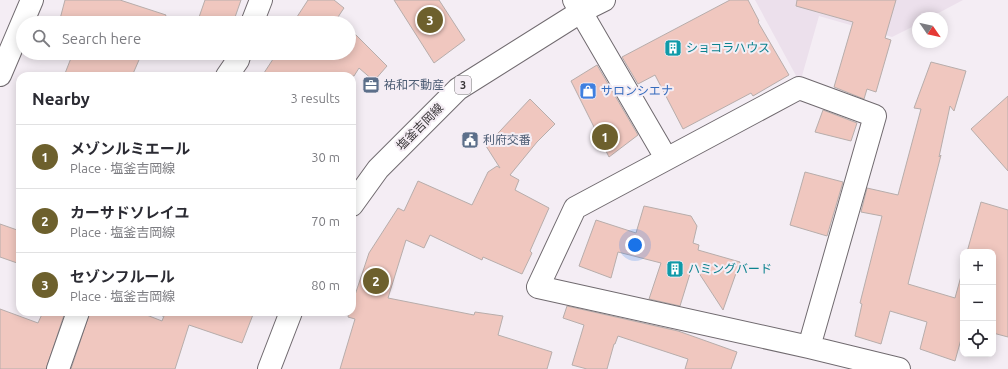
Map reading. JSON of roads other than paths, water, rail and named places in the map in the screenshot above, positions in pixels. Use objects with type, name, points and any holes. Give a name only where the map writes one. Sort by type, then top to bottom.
[{"type":"street","points":[[25,16],[32,0]]},
{"type":"street","points":[[255,16],[261,0]]},
{"type":"street","name":"塩釜吉岡線","points":[[356,199],[378,169],[458,89],[578,6],[604,0]]},
{"type":"street","points":[[578,6],[666,158]]},
{"type":"street","points":[[0,75],[16,38]]},
{"type":"street","points":[[230,72],[238,60]]},
{"type":"street","points":[[809,347],[875,116],[800,88],[666,158],[575,208],[538,287],[809,347],[899,369]]},
{"type":"street","points":[[58,369],[77,316]]},
{"type":"street","points":[[269,369],[289,316]]},
{"type":"place","name":"セゾンフルール","points":[[430,20]]},
{"type":"place","name":"ショコラハウス","points":[[673,48]]},
{"type":"place","name":"祐和不動産","points":[[371,85]]},
{"type":"place","name":"サロンシエナ","points":[[588,91]]},
{"type":"place","name":"メゾンルミエール","points":[[605,137]]},
{"type":"place","name":"利府交番","points":[[470,140]]},
{"type":"place","name":"ハミングバード","points":[[675,269]]},
{"type":"place","name":"カーサドソレイユ","points":[[376,281]]}]
